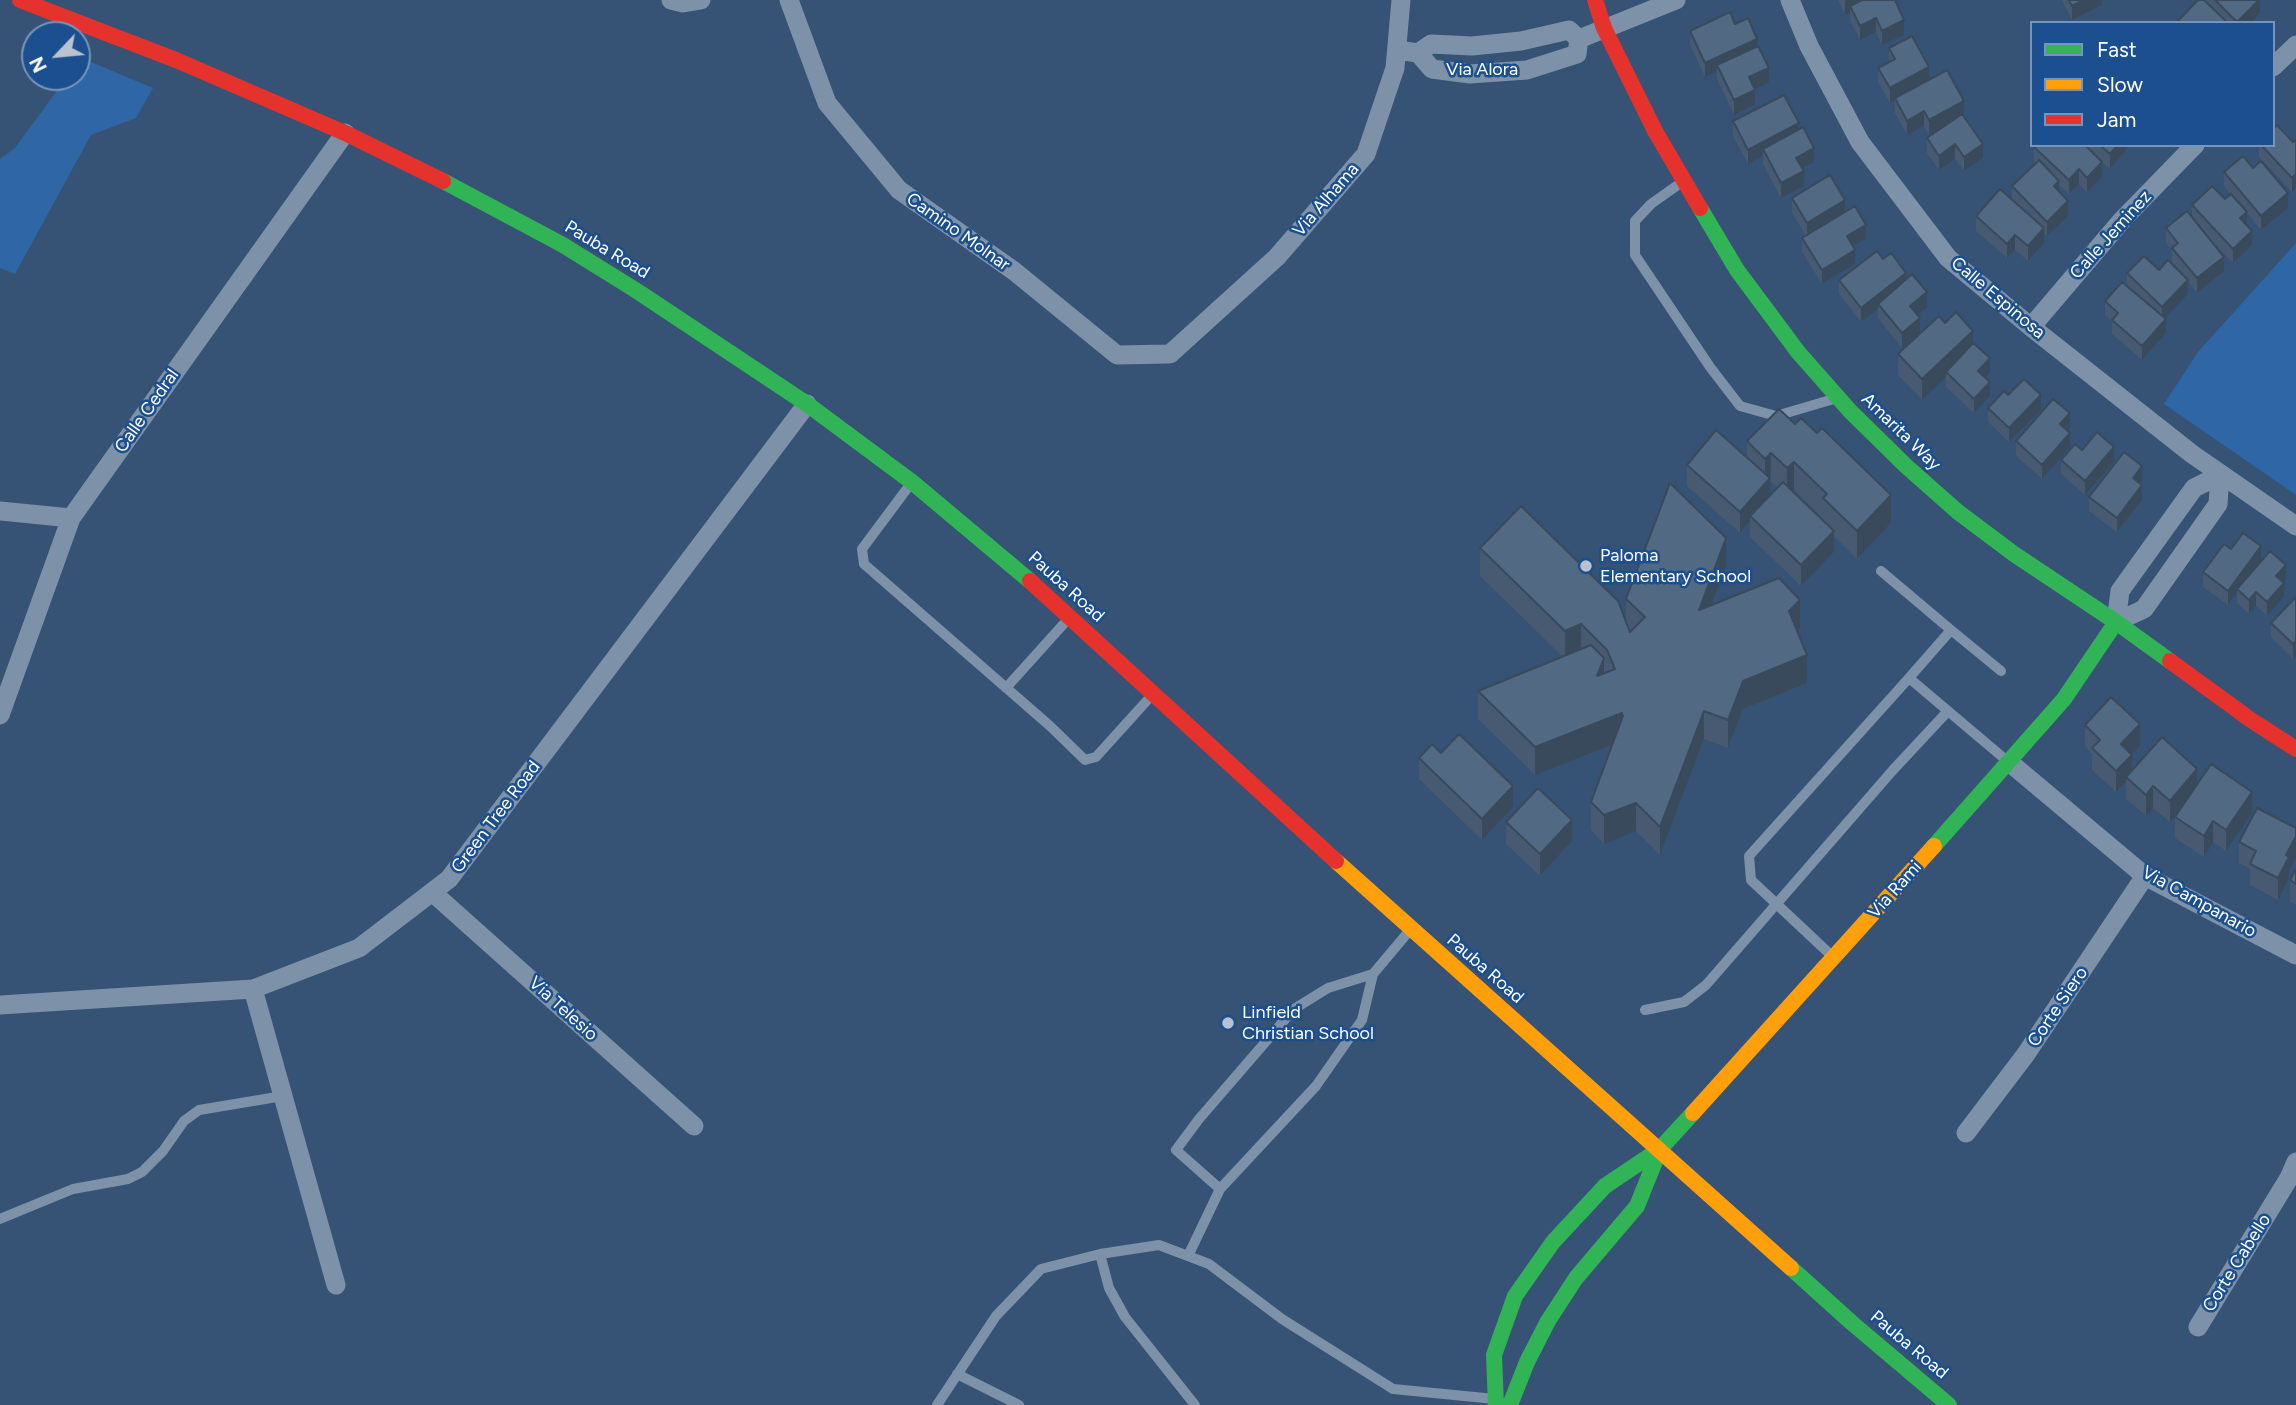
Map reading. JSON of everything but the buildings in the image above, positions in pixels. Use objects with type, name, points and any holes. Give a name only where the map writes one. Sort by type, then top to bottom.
[{"type":"main road","name":"Pauba Road","points":[[20,0],[176,60],[345,133],[487,203],[563,245],[648,298],[807,404],[912,482],[1070,616],[1410,929],[1852,1322],[1950,1405]]},
{"type":"main road","name":"Amarita Way","points":[[1595,0],[1604,28],[1683,182],[1737,270],[1798,352],[1839,398],[1906,466],[1958,512],[2250,720],[2296,749]]},
{"type":"main road","name":"Via Rami","points":[[1660,1149],[2064,699],[2116,622]]},
{"type":"main road","points":[[1500,1403],[1494,1355],[1515,1296],[1553,1242],[1605,1186],[1660,1149]]},
{"type":"main road","points":[[1500,1403],[1576,1278],[1637,1206],[1660,1149]]},
{"type":"street","points":[[671,0],[683,3],[701,0]]},
{"type":"street","name":"Camino Molnar","points":[[789,0],[827,103],[899,190],[1014,271],[1117,355],[1170,354]]},
{"type":"street","name":"Via Alhama","points":[[1170,354],[1277,257],[1366,154],[1395,68],[1401,0]]},
{"type":"street","name":"Via Alora","points":[[1579,39],[1676,0]]},
{"type":"street","name":"Calle Espinosa","points":[[1790,0],[1809,46],[1860,142],[1948,258],[2031,327],[2220,475],[2296,526]]},
{"type":"street","name":"Via Alora","points":[[1418,53],[1432,44],[1472,46],[1521,41],[1569,30],[1579,39]]},
{"type":"street","name":"Via Alora","points":[[1397,50],[1418,53],[1432,69],[1469,74],[1527,70],[1577,54],[1579,39]]},
{"type":"street","points":[[2275,65],[2296,45]]},
{"type":"street","name":"Calle Cedral","points":[[0,715],[71,518],[345,133]]},
{"type":"street","name":"Calle Jeminez","points":[[2031,327],[2123,219],[2193,147]]},
{"type":"street","name":"Green Tree Road","points":[[0,1005],[253,989],[359,948],[449,879],[807,404]]},
{"type":"street","name":"Via Rami","points":[[2116,622],[2120,591],[2194,488],[2220,475]]},
{"type":"street","name":"Via Rami","points":[[2116,622],[2144,609],[2211,515],[2218,504],[2220,475]]},
{"type":"street","points":[[0,511],[71,518]]},
{"type":"street","name":"Via Campanario","points":[[2009,762],[2145,876],[2296,955]]},
{"type":"street","name":"Corte Siero","points":[[1966,1133],[2026,1054],[2145,876]]},
{"type":"street","name":"Via Telesio","points":[[432,892],[694,1126]]},
{"type":"street","points":[[253,989],[336,1285]]},
{"type":"street","name":"Corte Cabello","points":[[2198,1327],[2289,1178],[2296,1162]]},
{"type":"lane","points":[[1683,182],[1651,204],[1635,221],[1635,255],[1710,367],[1740,406],[1776,416],[1839,398]]},
{"type":"lane","points":[[912,482],[862,549],[864,564],[1085,760],[1096,757],[1152,694]]},
{"type":"lane","points":[[1881,571],[2001,671]]},
{"type":"lane","points":[[1006,688],[1070,616]]},
{"type":"lane","points":[[1834,958],[1751,880],[1749,856],[1951,630]]},
{"type":"lane","points":[[1909,678],[2009,762]]},
{"type":"lane","points":[[1645,1010],[1684,1002],[1706,985],[1893,770],[1948,711]]},
{"type":"lane","points":[[1188,1256],[1220,1189],[1316,1086],[1362,1020],[1373,974],[1410,929]]},
{"type":"lane","points":[[1220,1189],[1177,1150],[1199,1119],[1294,1009],[1328,988],[1373,974]]},
{"type":"lane","points":[[0,1219],[73,1189],[128,1179],[142,1172],[163,1151],[184,1121],[199,1110],[283,1096]]},
{"type":"lane","points":[[937,1405],[996,1315],[1041,1269],[1100,1254],[1159,1245],[1209,1264],[1282,1318],[1393,1389],[1500,1403]]},
{"type":"lane","points":[[1100,1254],[1109,1288],[1125,1317],[1195,1405]]},
{"type":"lane","points":[[957,1374],[1019,1405]]},
{"type":"shaded area","points":[[91,62],[153,88],[136,118],[91,135],[15,274],[0,268],[0,159],[15,148],[56,92],[91,91]]},
{"type":"shaded area","points":[[2296,243],[2296,495],[2164,404],[2198,352]]},
{"type":"traffic: fast","points":[[443,181],[563,245],[807,404],[912,482],[1030,581]]},
{"type":"traffic: fast","points":[[1700,208],[1737,270],[1798,352],[1850,411],[1906,466],[1958,512],[2014,554],[2170,661]]},
{"type":"traffic: fast","points":[[1934,846],[2064,699],[2116,622]]},
{"type":"traffic: fast","points":[[1496,1405],[1494,1355],[1515,1296],[1553,1242],[1605,1186],[1660,1149],[1693,1113]]},
{"type":"traffic: fast","points":[[1510,1405],[1527,1362],[1548,1321],[1576,1278],[1637,1206],[1660,1149]]},
{"type":"traffic: fast","points":[[1791,1268],[1949,1405]]},
{"type":"traffic: slow","points":[[1693,1113],[1934,846]]},
{"type":"traffic: slow","points":[[1336,861],[1791,1268]]},
{"type":"traffic: jam","points":[[20,0],[176,60],[345,133],[443,181]]},
{"type":"traffic: jam","points":[[1595,0],[1604,28],[1655,131],[1700,208]]},
{"type":"traffic: jam","points":[[1030,581],[1336,861]]},
{"type":"traffic: jam","points":[[2170,661],[2296,749]]},
{"type":"place","name":"Paloma Elementary School","points":[[1586,566]]},
{"type":"place","name":"Linfield Christian School","points":[[1228,1023]]}]
